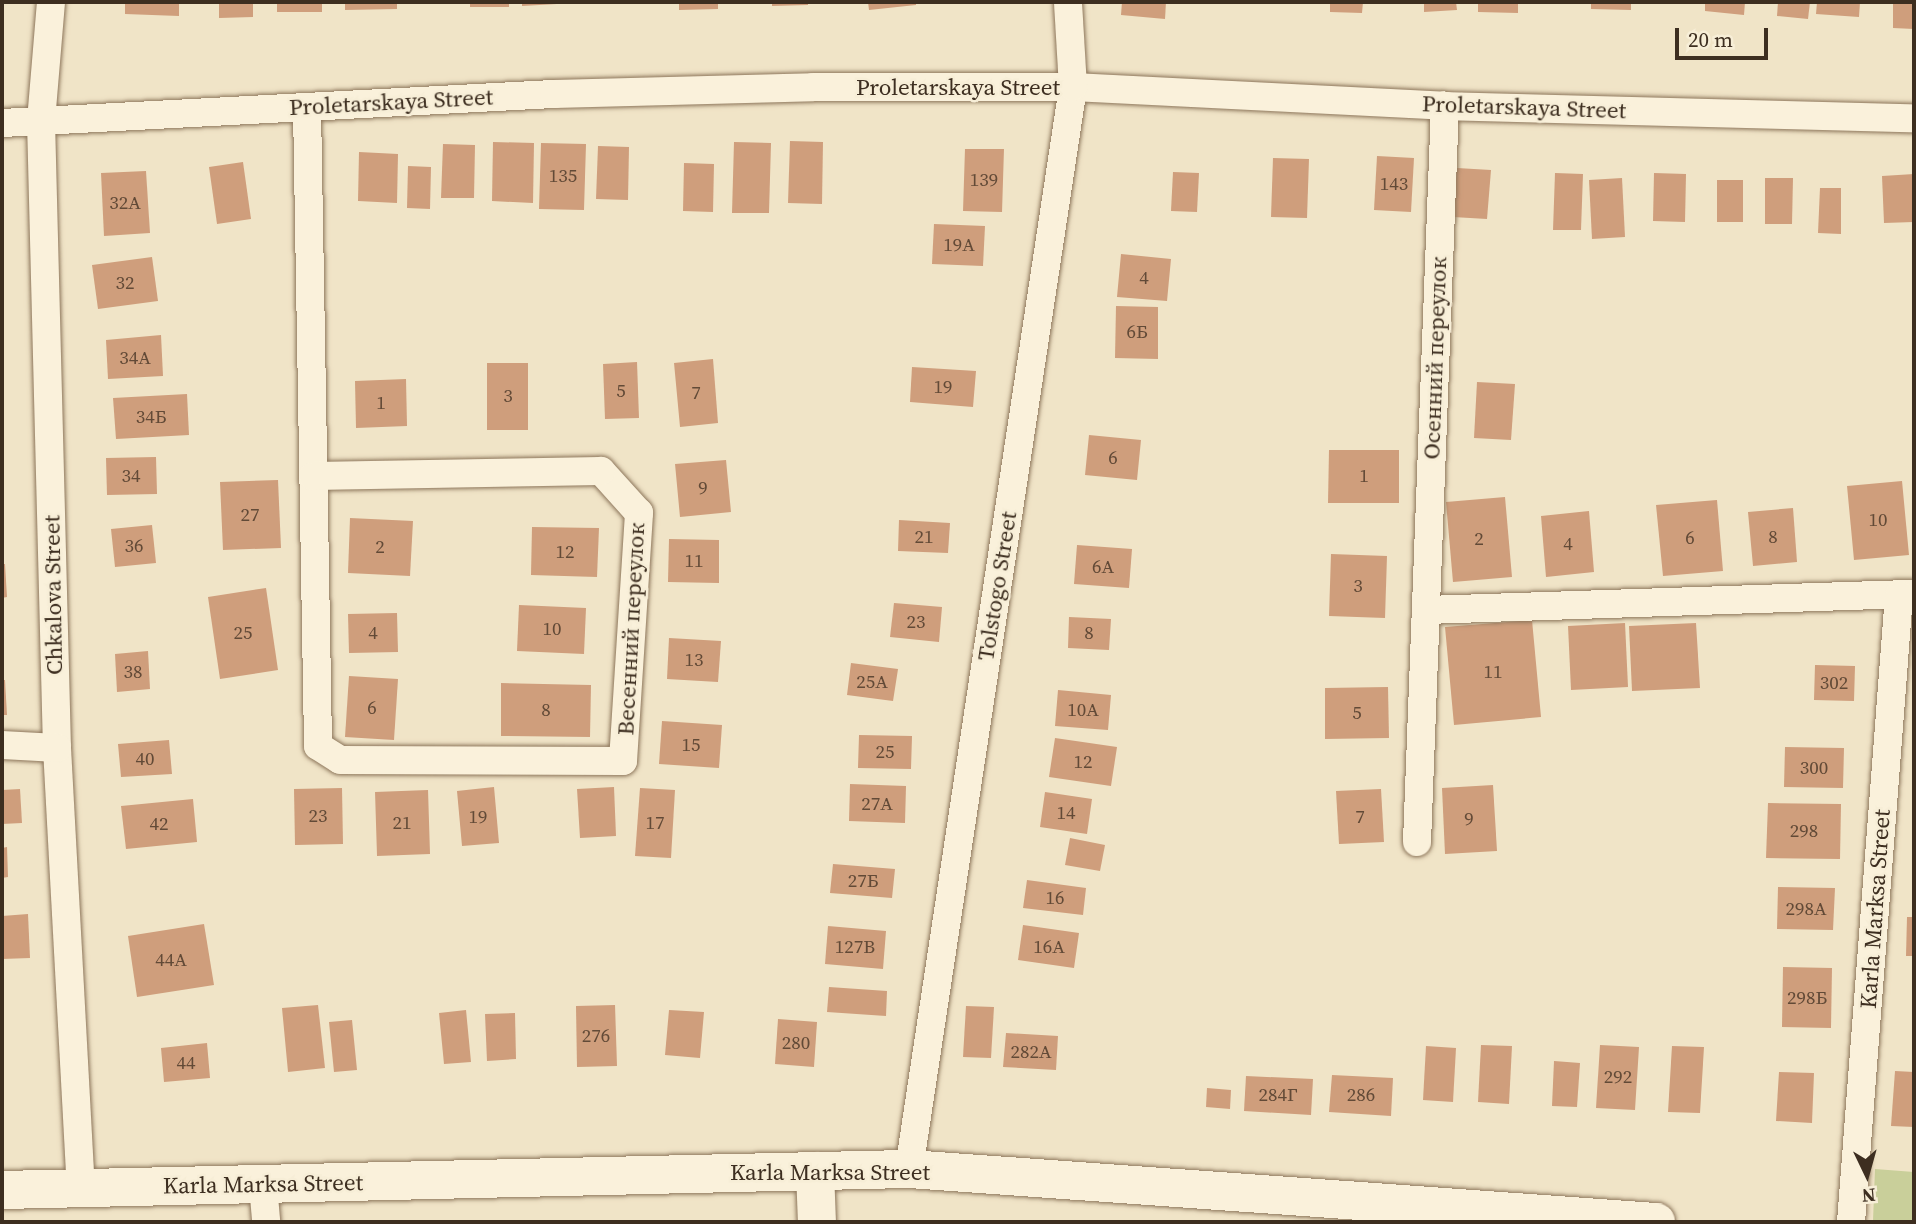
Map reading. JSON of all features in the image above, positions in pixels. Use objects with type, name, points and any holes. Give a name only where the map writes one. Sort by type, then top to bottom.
[{"type":"main road","name":"Karla Marksa Street","points":[[2,1191],[909,1169],[1656,1222]]},
{"type":"main road","points":[[815,1171],[817,1222]]},
{"type":"street","name":"Chkalova Street","points":[[51,2],[41,121],[57,748],[81,1187]]},
{"type":"street","name":"Tolstogo Street","points":[[909,1169],[1073,88],[1068,2]]},
{"type":"street","name":"Proletarskaya Street","points":[[2,124],[554,93],[813,87],[1073,88],[1445,106],[1914,118]]},
{"type":"street","name":"Осенний переулок","points":[[1417,842],[1445,106]]},
{"type":"street","name":"Весенний переулок","points":[[307,107],[317,746],[340,760],[623,761],[639,513],[601,471],[313,476]]},
{"type":"street","points":[[1426,610],[1907,595]]},
{"type":"street","name":"Karla Marksa Street","points":[[1851,1222],[1907,595]]},
{"type":"street","points":[[2,745],[57,748]]},
{"type":"street","points":[[263,1185],[266,1222]]},
{"type":"green space","points":[[1875,1169],[1914,1172],[1914,1222],[1873,1221]]},
{"type":"building","points":[[125,2],[179,2],[179,16],[125,14]]},
{"type":"building","points":[[219,2],[253,2],[253,17],[219,18]]},
{"type":"building","points":[[277,2],[322,2],[322,12],[277,12]]},
{"type":"building","points":[[345,2],[397,2],[397,9],[345,10]]},
{"type":"building","points":[[470,2],[509,2],[509,7],[470,7]]},
{"type":"building","points":[[522,2],[557,2],[557,4],[522,6]]},
{"type":"building","points":[[679,2],[718,2],[718,9],[679,10]]},
{"type":"building","points":[[772,2],[808,2],[808,5],[772,6]]},
{"type":"building","points":[[868,2],[916,2],[916,5],[869,10]]},
{"type":"building","points":[[1122,2],[1166,2],[1165,19],[1121,15]]},
{"type":"building","points":[[1330,2],[1363,2],[1362,13],[1330,12]]},
{"type":"building","points":[[1424,2],[1456,2],[1457,10],[1424,12]]},
{"type":"building","points":[[1478,2],[1518,2],[1518,13],[1478,12]]},
{"type":"building","points":[[1591,2],[1631,2],[1631,10],[1591,9]]},
{"type":"building","points":[[1705,2],[1745,2],[1744,15],[1705,11]]},
{"type":"building","points":[[1778,2],[1810,2],[1808,19],[1777,16]]},
{"type":"building","points":[[1817,2],[1860,2],[1859,17],[1816,14]]},
{"type":"building","points":[[1893,2],[1914,2],[1914,29],[1893,28]]},
{"type":"building","points":[[790,141],[823,142],[822,204],[788,203]]},
{"type":"building","points":[[493,142],[534,143],[533,203],[492,201]]},
{"type":"building","points":[[734,142],[771,143],[769,213],[732,213]]},
{"type":"building","points":[[541,143],[586,144],[584,210],[539,209]]},
{"type":"building","points":[[443,144],[475,145],[474,198],[441,198]]},
{"type":"building","points":[[598,146],[629,147],[628,200],[596,199]]},
{"type":"building","points":[[965,149],[1004,149],[1002,212],[963,211]]},
{"type":"building","points":[[359,152],[398,154],[397,203],[358,201]]},
{"type":"building","points":[[1377,156],[1414,158],[1411,212],[1374,210]]},
{"type":"building","points":[[1273,158],[1309,159],[1307,218],[1271,217]]},
{"type":"building","points":[[243,162],[251,219],[217,224],[209,167]]},
{"type":"building","points":[[684,163],[714,164],[713,212],[683,211]]},
{"type":"building","points":[[408,166],[431,167],[430,209],[407,208]]},
{"type":"building","points":[[1457,168],[1491,170],[1487,219],[1453,217]]},
{"type":"building","points":[[146,171],[150,233],[104,236],[101,173]]},
{"type":"building","points":[[1173,172],[1199,173],[1197,212],[1171,211]]},
{"type":"building","points":[[1555,173],[1583,174],[1581,230],[1553,230]]},
{"type":"building","points":[[1654,173],[1686,174],[1685,222],[1653,221]]},
{"type":"building","points":[[1914,174],[1914,222],[1884,223],[1882,176]]},
{"type":"building","points":[[1622,178],[1625,237],[1592,239],[1589,180]]},
{"type":"building","points":[[1765,178],[1793,178],[1792,224],[1765,224]]},
{"type":"building","points":[[1717,180],[1743,180],[1743,222],[1717,222]]},
{"type":"building","points":[[1820,188],[1841,188],[1841,234],[1818,233]]},
{"type":"building","points":[[934,224],[985,226],[983,266],[932,264]]},
{"type":"building","points":[[1121,254],[1171,259],[1167,301],[1117,297]]},
{"type":"building","points":[[152,257],[158,301],[98,309],[92,265]]},
{"type":"building","points":[[1116,306],[1158,307],[1158,359],[1115,358]]},
{"type":"building","points":[[161,335],[163,376],[108,379],[106,340]]},
{"type":"building","points":[[713,359],[718,423],[680,427],[674,363]]},
{"type":"building","points":[[637,362],[639,418],[605,419],[603,364]]},
{"type":"building","points":[[487,363],[528,363],[528,430],[487,430]]},
{"type":"building","points":[[912,367],[976,371],[973,407],[910,402]]},
{"type":"building","points":[[406,379],[407,426],[356,428],[355,381]]},
{"type":"building","points":[[1477,382],[1515,384],[1511,440],[1474,438]]},
{"type":"building","points":[[187,394],[189,435],[116,439],[113,398]]},
{"type":"building","points":[[1089,435],[1141,440],[1137,480],[1085,475]]},
{"type":"building","points":[[1329,450],[1399,450],[1399,503],[1328,503]]},
{"type":"building","points":[[156,457],[157,494],[107,495],[106,458]]},
{"type":"building","points":[[726,460],[731,512],[680,517],[675,464]]},
{"type":"building","points":[[278,480],[281,548],[223,550],[220,482]]},
{"type":"building","points":[[1902,481],[1909,555],[1854,560],[1847,486]]},
{"type":"building","points":[[1505,497],[1512,577],[1453,582],[1446,502]]},
{"type":"building","points":[[1717,500],[1723,571],[1663,576],[1656,505]]},
{"type":"building","points":[[1793,508],[1797,562],[1753,566],[1748,512]]},
{"type":"building","points":[[1589,511],[1594,572],[1546,577],[1541,516]]},
{"type":"building","points":[[350,518],[413,521],[410,576],[348,573]]},
{"type":"building","points":[[899,520],[950,523],[948,553],[898,551]]},
{"type":"building","points":[[152,525],[156,563],[115,567],[111,529]]},
{"type":"building","points":[[532,527],[599,528],[597,577],[531,575]]},
{"type":"building","points":[[669,539],[719,540],[719,583],[668,582]]},
{"type":"building","points":[[1077,545],[1132,549],[1129,588],[1074,584]]},
{"type":"building","points":[[1331,554],[1387,556],[1385,618],[1329,616]]},
{"type":"building","points":[[2,564],[5,564],[7,597],[2,598]]},
{"type":"building","points":[[266,588],[278,670],[220,679],[208,597]]},
{"type":"building","points":[[894,603],[942,607],[939,642],[890,637]]},
{"type":"building","points":[[519,605],[586,608],[584,654],[517,651]]},
{"type":"building","points":[[397,613],[398,652],[349,653],[348,614]]},
{"type":"building","points":[[1069,617],[1111,619],[1109,650],[1068,648]]},
{"type":"building","points":[[1532,620],[1541,717],[1454,725],[1445,627]]},
{"type":"building","points":[[1625,623],[1628,687],[1571,690],[1568,626]]},
{"type":"building","points":[[1696,623],[1700,688],[1632,691],[1629,626]]},
{"type":"building","points":[[669,638],[721,641],[718,682],[667,679]]},
{"type":"building","points":[[148,651],[150,689],[117,692],[115,654]]},
{"type":"building","points":[[851,663],[898,669],[893,701],[847,695]]},
{"type":"building","points":[[1815,665],[1855,666],[1854,701],[1814,700]]},
{"type":"building","points":[[349,676],[398,679],[394,740],[345,737]]},
{"type":"building","points":[[2,680],[5,680],[7,715],[2,715]]},
{"type":"building","points":[[501,683],[591,685],[590,737],[501,736]]},
{"type":"building","points":[[1388,687],[1389,738],[1325,739],[1325,688]]},
{"type":"building","points":[[1058,690],[1111,695],[1108,730],[1055,726]]},
{"type":"building","points":[[662,721],[722,725],[719,768],[659,764]]},
{"type":"building","points":[[859,735],[912,736],[911,769],[858,768]]},
{"type":"building","points":[[1055,738],[1117,747],[1111,786],[1049,777]]},
{"type":"building","points":[[169,740],[172,774],[121,777],[118,744]]},
{"type":"building","points":[[1785,747],[1844,748],[1843,788],[1784,787]]},
{"type":"building","points":[[850,784],[906,786],[905,823],[849,821]]},
{"type":"building","points":[[1493,785],[1497,851],[1445,854],[1442,788]]},
{"type":"building","points":[[494,787],[499,843],[462,846],[457,791]]},
{"type":"building","points":[[614,787],[616,836],[580,838],[577,789]]},
{"type":"building","points":[[342,788],[343,844],[295,845],[294,789]]},
{"type":"building","points":[[640,788],[675,790],[671,858],[635,856]]},
{"type":"building","points":[[20,789],[22,823],[2,824],[2,790]]},
{"type":"building","points":[[1381,789],[1384,842],[1339,844],[1336,791]]},
{"type":"building","points":[[428,790],[430,854],[377,856],[375,792]]},
{"type":"building","points":[[1045,792],[1092,799],[1087,834],[1040,827]]},
{"type":"building","points":[[193,799],[197,842],[126,849],[121,806]]},
{"type":"building","points":[[1768,803],[1841,804],[1840,859],[1766,858]]},
{"type":"building","points":[[1070,838],[1105,845],[1100,871],[1065,865]]},
{"type":"building","points":[[7,847],[8,877],[2,878],[2,848]]},
{"type":"building","points":[[833,864],[895,869],[892,898],[830,893]]},
{"type":"building","points":[[1027,880],[1086,888],[1083,915],[1023,908]]},
{"type":"building","points":[[1778,887],[1835,888],[1833,930],[1777,929]]},
{"type":"building","points":[[28,914],[30,958],[2,959],[2,916]]},
{"type":"building","points":[[1907,917],[1914,917],[1914,956],[1906,956]]},
{"type":"building","points":[[204,924],[214,985],[137,997],[128,936]]},
{"type":"building","points":[[1023,925],[1079,933],[1074,968],[1018,960]]},
{"type":"building","points":[[828,926],[886,931],[883,969],[825,964]]},
{"type":"building","points":[[1783,967],[1832,968],[1831,1028],[1782,1027]]},
{"type":"building","points":[[829,987],[887,991],[886,1016],[827,1012]]},
{"type":"building","points":[[318,1005],[325,1068],[288,1072],[282,1008]]},
{"type":"building","points":[[615,1005],[617,1066],[577,1067],[576,1006]]},
{"type":"building","points":[[966,1006],[994,1007],[991,1058],[963,1057]]},
{"type":"building","points":[[466,1010],[471,1062],[444,1064],[439,1013]]},
{"type":"building","points":[[669,1010],[704,1012],[700,1058],[665,1055]]},
{"type":"building","points":[[515,1013],[516,1059],[487,1061],[485,1014]]},
{"type":"building","points":[[778,1019],[817,1022],[814,1067],[775,1064]]},
{"type":"building","points":[[352,1020],[357,1070],[334,1072],[329,1022]]},
{"type":"building","points":[[1006,1033],[1058,1036],[1056,1070],[1003,1067]]},
{"type":"building","points":[[207,1043],[210,1078],[164,1082],[161,1048]]},
{"type":"building","points":[[1481,1045],[1512,1046],[1509,1104],[1478,1102]]},
{"type":"building","points":[[1600,1045],[1639,1047],[1635,1110],[1596,1108]]},
{"type":"building","points":[[1426,1046],[1456,1048],[1453,1102],[1423,1100]]},
{"type":"building","points":[[1672,1046],[1704,1047],[1700,1113],[1668,1112]]},
{"type":"building","points":[[1554,1061],[1580,1063],[1577,1107],[1552,1106]]},
{"type":"building","points":[[1895,1071],[1914,1072],[1914,1127],[1891,1126]]},
{"type":"building","points":[[1779,1072],[1814,1073],[1812,1123],[1776,1121]]},
{"type":"building","points":[[1332,1075],[1393,1078],[1391,1116],[1329,1112]]},
{"type":"building","points":[[1246,1076],[1313,1079],[1311,1115],[1244,1111]]},
{"type":"building","points":[[1207,1088],[1231,1090],[1230,1109],[1206,1107]]}]
